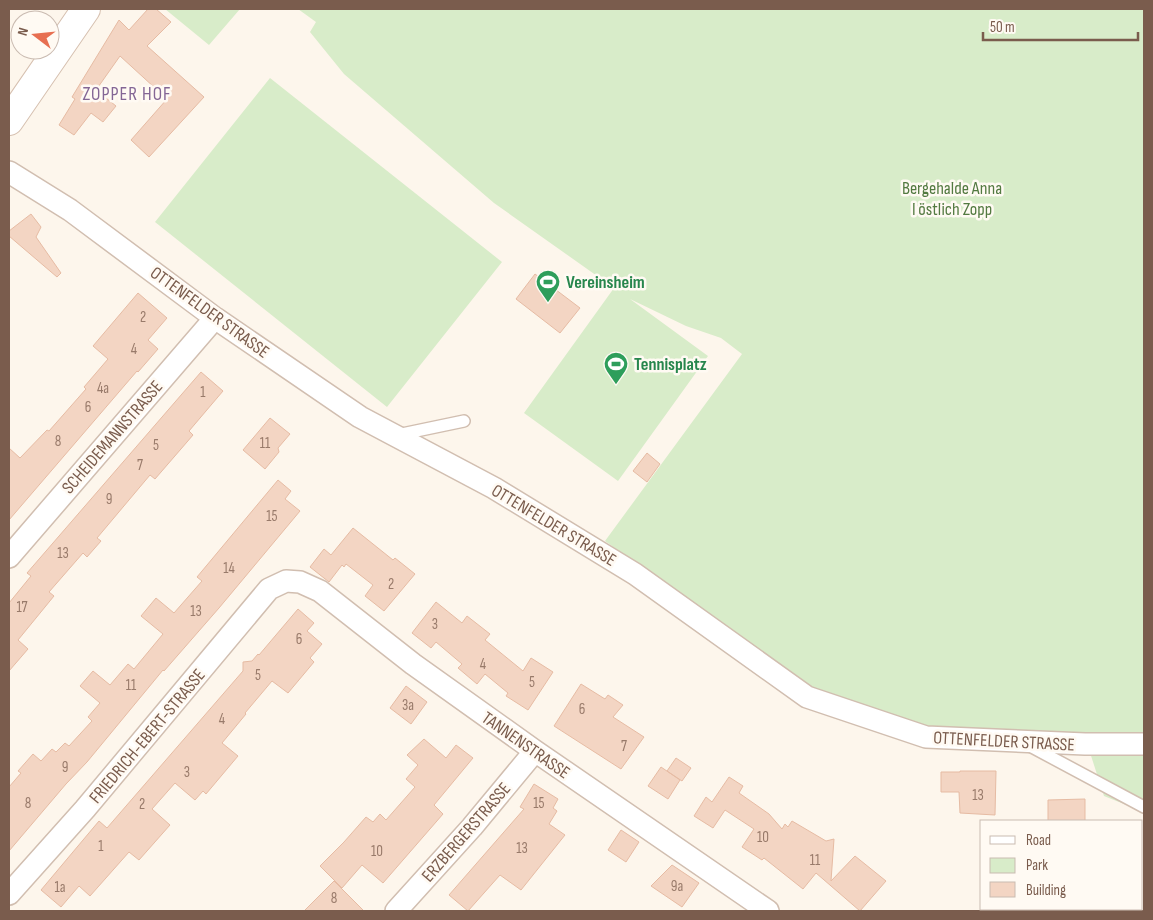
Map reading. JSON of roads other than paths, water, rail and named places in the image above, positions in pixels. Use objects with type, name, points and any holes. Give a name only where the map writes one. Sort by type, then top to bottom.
[{"type":"main road","points":[[9,121],[86,9]]},
{"type":"street","name":"OTTENFELDER STRASSE","points":[[9,172],[70,210],[216,318],[360,417],[494,488],[634,574],[807,698],[926,738],[1085,744],[1144,744]]},
{"type":"street","name":"SCHEIDEMANNSTRASSE","points":[[9,557],[216,318]]},
{"type":"street","name":"TANNENSTRASSE","points":[[286,581],[300,582],[320,591],[414,664],[535,751],[768,911]]},
{"type":"street","name":"FRIEDRICH-EBERT-STRASSE","points":[[9,894],[85,809],[268,590],[286,581]]},
{"type":"street","name":"ERZBERGERSTRASSE","points":[[396,911],[472,827],[535,751]]},
{"type":"lane","points":[[396,436],[464,421]]},
{"type":"lane","points":[[1022,742],[1144,807]]},
{"type":"place","name":"Vereinsheim","points":[[548,303]]},
{"type":"place","name":"Tennisplatz","points":[[616,385]]},
{"type":"district","name":"ZOPPER HOF","points":[[127,93]]},
{"type":"park label","name":"Bergehalde Anna I östlich Zopp","points":[[952,198]]}]
